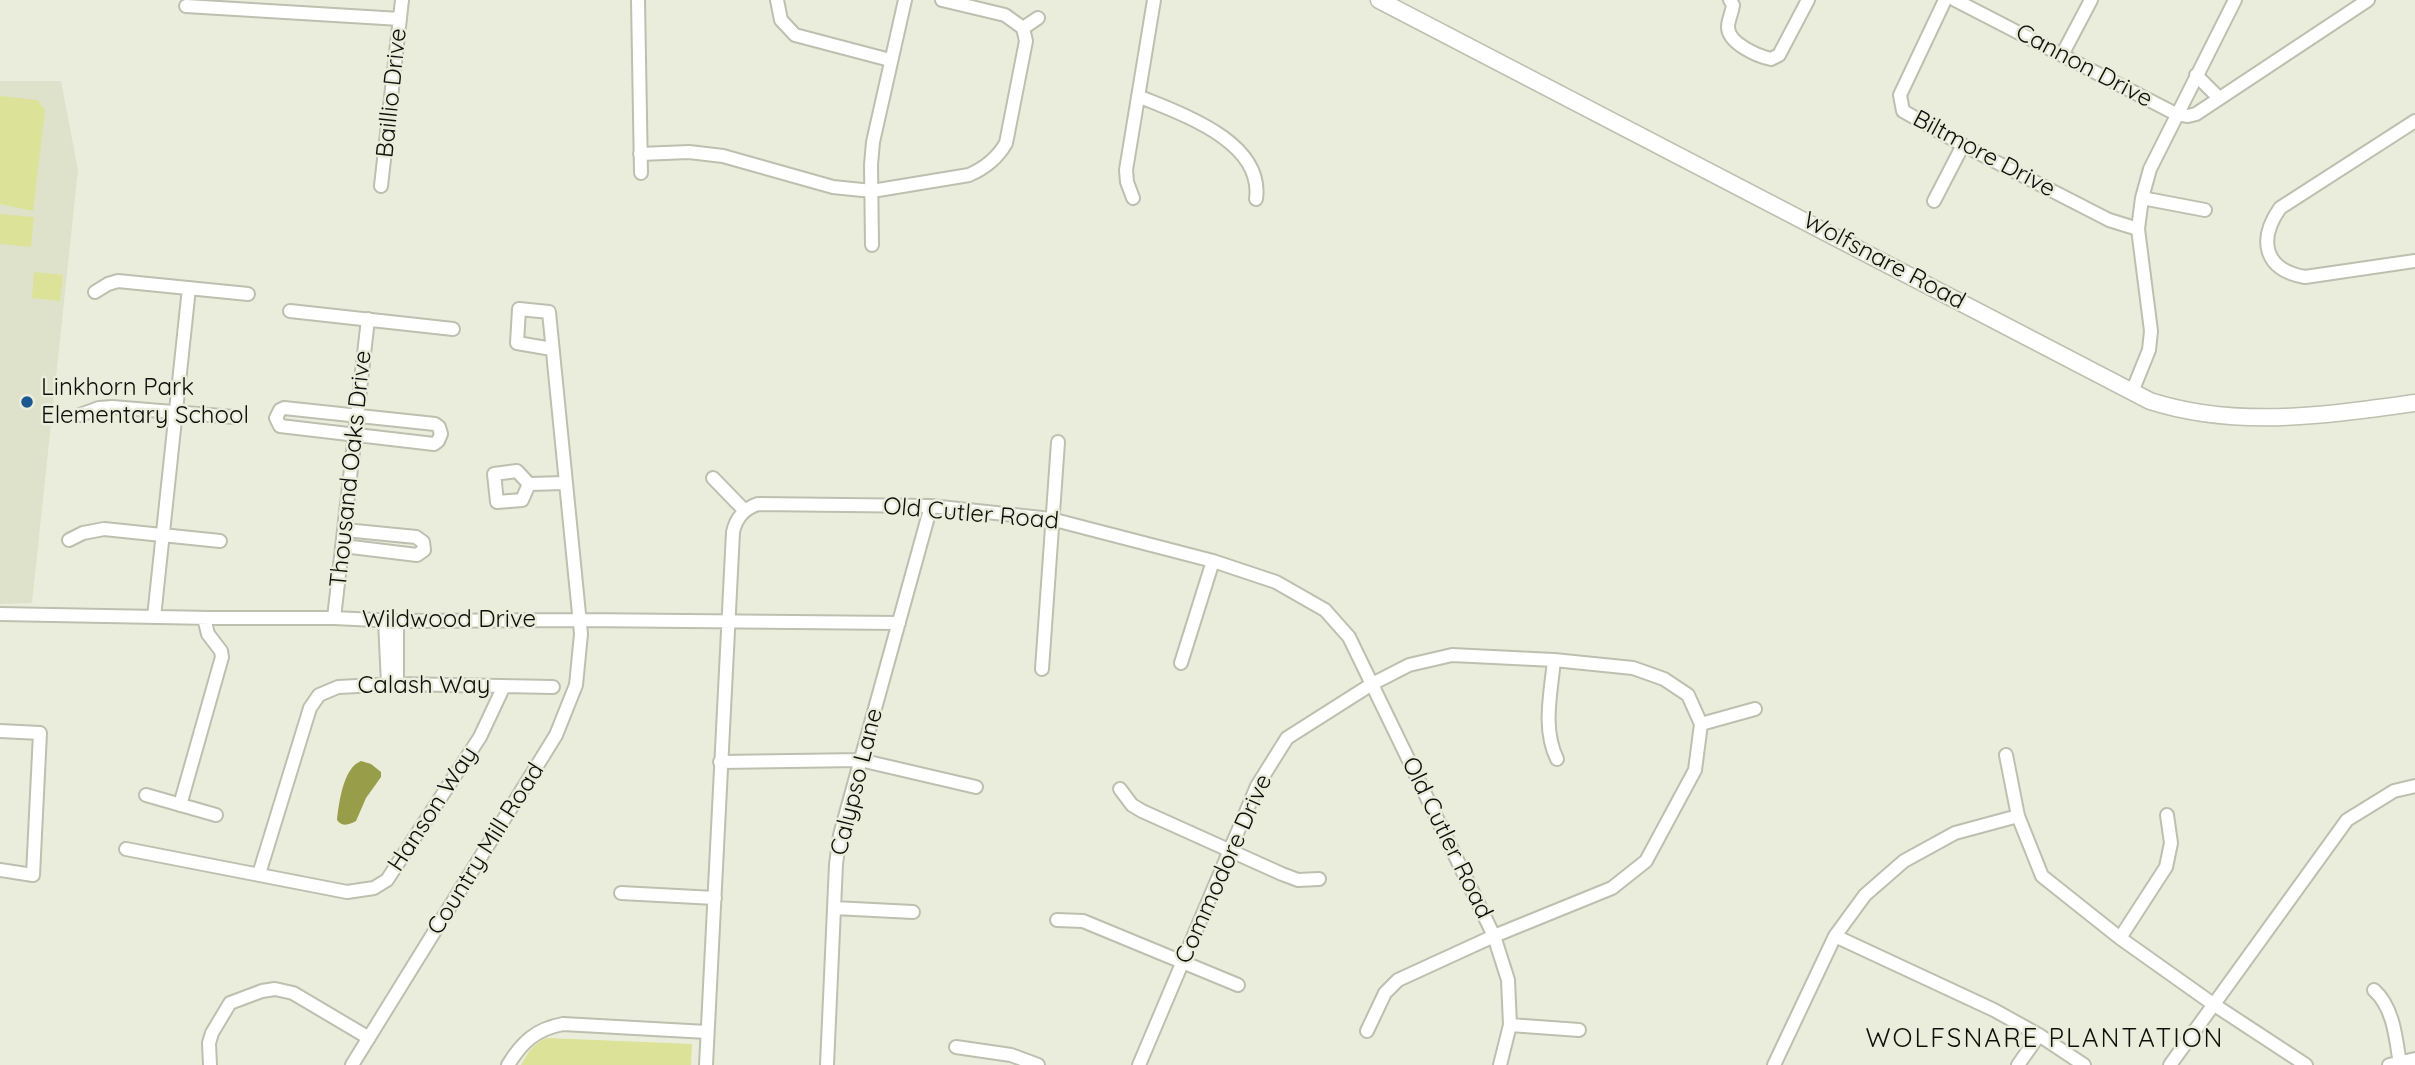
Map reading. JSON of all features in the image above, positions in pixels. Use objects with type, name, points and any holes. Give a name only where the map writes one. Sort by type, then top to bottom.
[{"type":"street","name":"Baillio Drive","points":[[381,186],[402,0]]},
{"type":"street","points":[[638,0],[641,173]]},
{"type":"street","points":[[777,0],[781,20],[794,34],[890,60]]},
{"type":"street","points":[[872,245],[873,142],[905,0]]},
{"type":"street","points":[[640,154],[689,152],[723,156],[833,187],[872,191],[969,175],[980,170],[999,154],[1006,143],[1026,41],[1023,28],[1005,15],[942,0]]},
{"type":"street","points":[[1133,198],[1126,170],[1154,0]]},
{"type":"street","name":"Wolfsnare Road","points":[[1379,0],[2132,392],[2169,407],[2221,415],[2274,418],[2324,415],[2415,403]]},
{"type":"street","points":[[1730,0],[1733,5],[1729,35],[1733,41],[1771,59],[1779,55],[1808,0]]},
{"type":"street","name":"Biltmore Drive","points":[[1945,0],[1900,95],[1903,111],[2109,220],[2138,229]]},
{"type":"street","name":"Cannon Drive","points":[[1955,0],[2176,114]]},
{"type":"street","points":[[2062,55],[2091,0]]},
{"type":"street","points":[[2132,392],[2149,349],[2151,331],[2138,229],[2142,198],[2150,169],[2235,0]]},
{"type":"street","points":[[2176,114],[2196,114],[2368,0]]},
{"type":"street","points":[[186,6],[400,19]]},
{"type":"street","points":[[1023,28],[1038,19]]},
{"type":"street","points":[[2196,75],[2219,98]]},
{"type":"street","points":[[1138,96],[1198,123],[1238,149],[1253,170],[1256,199]]},
{"type":"street","points":[[2415,121],[2280,208],[2268,232],[2269,252],[2279,267],[2291,274],[2305,277],[2415,261]]},
{"type":"street","points":[[1934,201],[1963,145]]},
{"type":"street","points":[[2142,198],[2205,210]]},
{"type":"street","points":[[95,292],[118,281],[248,294]]},
{"type":"street","points":[[154,617],[189,288]]},
{"type":"street","points":[[290,311],[453,328]]},
{"type":"street","name":"Thousand Oaks Drive","points":[[334,618],[368,319]]},
{"type":"street","name":"Country Mill Road","points":[[352,1065],[556,735],[576,685],[581,650],[580,620],[552,349]]},
{"type":"street","points":[[80,415],[99,408],[112,407],[234,417]]},
{"type":"street","points":[[284,408],[435,424],[441,434],[434,444],[354,434],[280,426],[276,418],[284,408]]},
{"type":"street","points":[[1042,669],[1058,442]]},
{"type":"street","points":[[706,1065],[733,532],[738,519],[745,511],[713,478]]},
{"type":"street","points":[[529,484],[564,483]]},
{"type":"street","name":"Old Cutler Road","points":[[745,511],[758,504],[931,506],[1051,519],[1213,561],[1276,582],[1325,610],[1349,637],[1494,936],[1507,980],[1510,1025],[1500,1065]]},
{"type":"street","name":"Calypso Lane","points":[[827,1065],[840,835],[931,506]]},
{"type":"street","points":[[69,540],[83,533],[104,529],[220,541]]},
{"type":"street","points":[[343,546],[417,555],[424,551],[425,546],[424,542],[416,537],[345,530]]},
{"type":"street","points":[[1181,663],[1213,561]]},
{"type":"street","name":"Wildwood Drive","points":[[0,614],[391,621],[899,623]]},
{"type":"street","points":[[180,805],[222,657],[221,651],[208,634],[204,618]]},
{"type":"street","points":[[391,621],[392,684]]},
{"type":"street","name":"Commodore Drive","points":[[1139,1065],[1257,786],[1287,738],[1372,684],[1409,665],[1452,655],[1554,660],[1633,668],[1664,678],[1688,695],[1701,724]]},
{"type":"street","points":[[1554,660],[1548,727],[1557,759]]},
{"type":"street","name":"Calash Way","points":[[260,874],[310,708],[319,695],[338,687],[392,684],[553,687]]},
{"type":"street","name":"Hanson Way","points":[[126,849],[348,892],[374,888],[387,880],[480,737],[504,686]]},
{"type":"street","points":[[1367,1031],[1385,993],[1398,980],[1494,936],[1612,888],[1646,862],[1695,770],[1701,724],[1755,709]]},
{"type":"street","points":[[0,731],[40,733],[33,875],[0,870]]},
{"type":"street","points":[[2006,755],[2018,816],[2042,876],[2120,938],[2306,1065]]},
{"type":"street","points":[[720,762],[860,760],[976,787]]},
{"type":"street","points":[[2170,1065],[2347,820],[2394,791],[2415,786]]},
{"type":"street","points":[[1120,789],[1132,805],[1142,811],[1229,851],[1298,880],[1319,879]]},
{"type":"street","points":[[146,795],[216,816]]},
{"type":"street","points":[[2120,938],[2166,867],[2171,843],[2167,815]]},
{"type":"street","points":[[1774,1065],[1835,936],[1865,895],[1904,861],[1955,833],[2018,816]]},
{"type":"street","points":[[621,893],[715,898]]},
{"type":"street","points":[[834,908],[912,912]]},
{"type":"street","points":[[1056,920],[1083,921],[1238,985]]},
{"type":"street","points":[[1835,936],[1994,1010],[2039,1035],[2084,1065]]},
{"type":"street","points":[[210,1065],[209,1043],[212,1033],[230,1003],[262,991],[275,989],[293,993],[369,1038]]},
{"type":"street","points":[[2374,990],[2386,1003],[2389,1012],[2396,1064],[2415,1059]]},
{"type":"street","points":[[508,1065],[530,1036],[551,1026],[563,1024],[707,1032]]},
{"type":"street","points":[[1510,1025],[1579,1030]]},
{"type":"street","points":[[2018,1065],[2039,1035]]},
{"type":"street","points":[[956,1047],[1011,1055],[1038,1065]]},
{"type":"shaded area","name":"Linkhorn Park Elementary School","points":[[0,81],[61,81],[78,170],[32,603],[0,604]]},
{"type":"shaded area","points":[[0,96],[37,100],[45,110],[33,211],[0,204]]},
{"type":"shaded area","points":[[0,214],[34,217],[31,247],[0,244]]},
{"type":"shaded area","points":[[34,272],[63,275],[60,301],[32,298]]},
{"type":"shaded area","points":[[361,761],[371,764],[381,772],[381,777],[366,798],[356,821],[343,824],[337,820],[343,787],[350,771]]},
{"type":"shaded area","points":[[547,1038],[692,1044],[691,1065],[521,1065],[534,1046]]},
{"type":"place","name":"Linkhorn Park Elementary School","points":[[27,402]]},
{"type":"district","name":"WOLFSNARE PLANTATION","points":[[2045,1039]]}]
